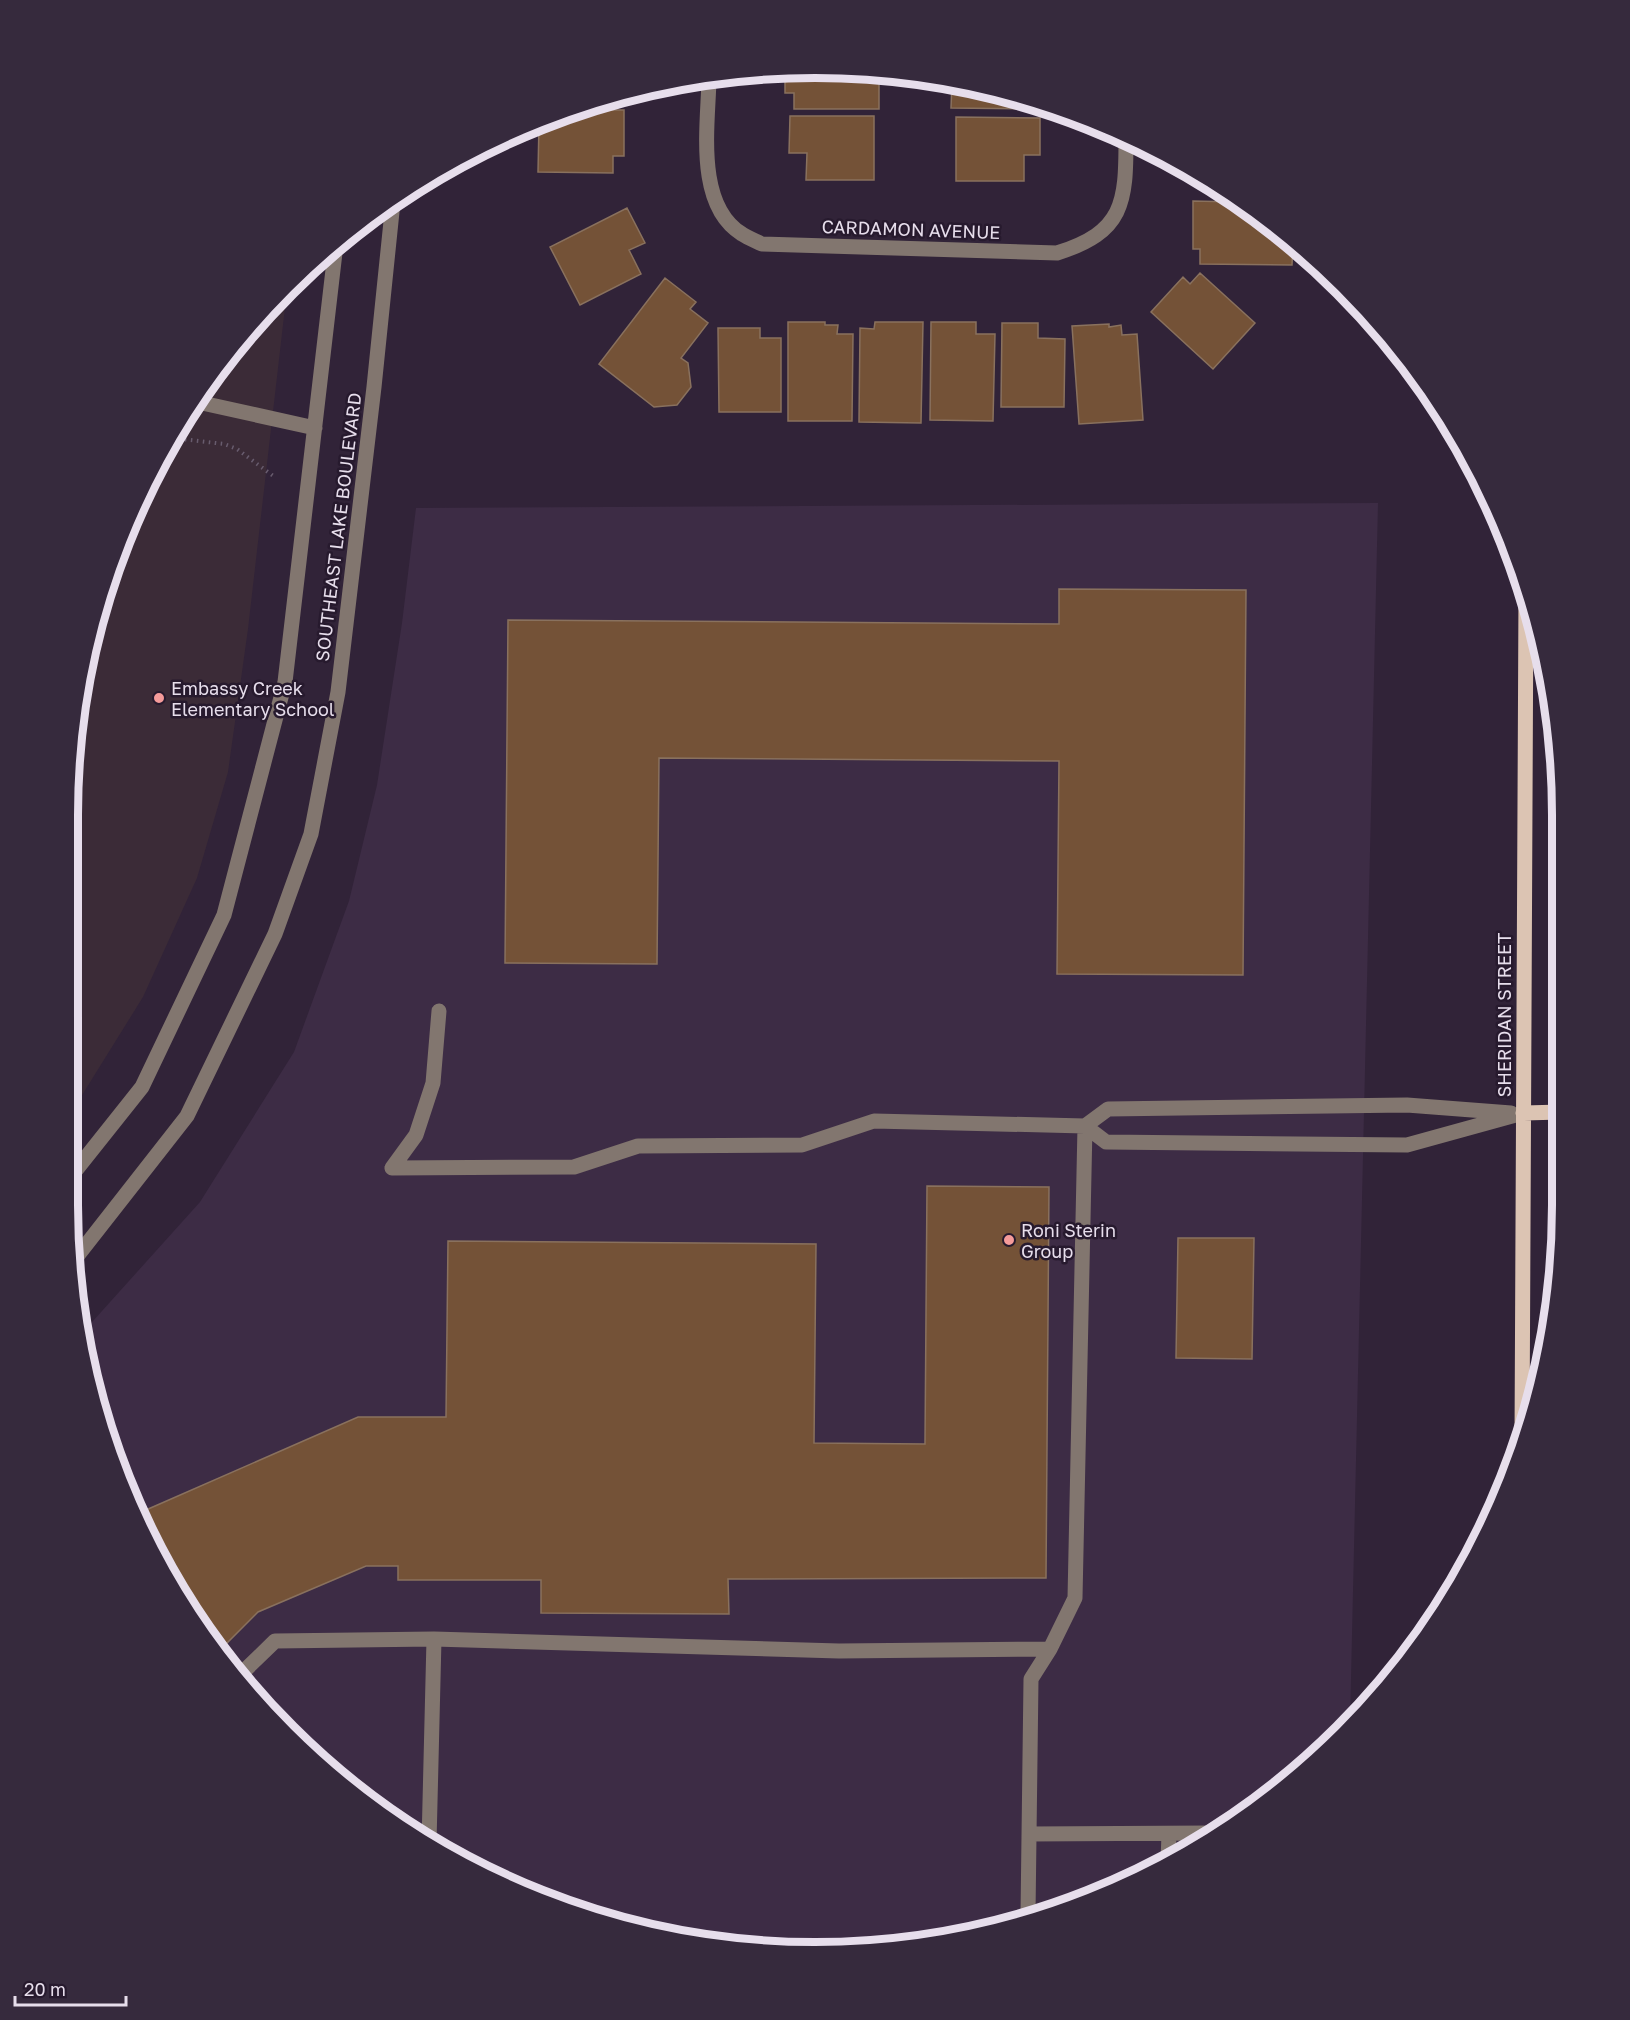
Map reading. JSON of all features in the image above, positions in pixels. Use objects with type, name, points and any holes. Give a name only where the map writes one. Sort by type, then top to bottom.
[{"type":"main road","name":"SHERIDAN STREET","points":[[1522,1412],[1526,620]]},
{"type":"main road","points":[[1523,1113],[1552,1112]]},
{"type":"street","name":"CARDAMON AVENUE","points":[[709,86],[708,165],[712,195],[723,216],[740,233],[762,244],[1057,253],[1082,244],[1102,230],[1118,213],[1126,181],[1126,147]]},
{"type":"street","name":"SOUTHEAST LAKE BOULEVARD","points":[[80,1253],[187,1116],[275,934],[311,834],[339,681],[373,398],[392,212]]},
{"type":"street","name":"SOUTHEAST LAKE BOULEVARD","points":[[78,1167],[141,1087],[224,915],[285,682],[335,256]]},
{"type":"street","points":[[204,403],[315,428]]},
{"type":"street","points":[[439,1011],[433,1083],[416,1135],[392,1168],[574,1167],[638,1146],[802,1145],[874,1121],[1085,1126],[1106,1142],[1407,1145],[1523,1113]]},
{"type":"street","points":[[1085,1126],[1108,1109],[1407,1106],[1523,1113]]},
{"type":"street","points":[[1028,1910],[1030,1679],[1050,1649],[1074,1598],[1085,1126]]},
{"type":"street","points":[[244,1671],[275,1641],[434,1639],[839,1651],[1050,1649]]},
{"type":"street","points":[[429,1833],[434,1639]]},
{"type":"street","points":[[1029,1834],[1200,1833]]},
{"type":"street","points":[[1168,1851],[1169,1834]]},
{"type":"path","points":[[181,439],[224,444],[237,449],[276,478]]},
{"type":"shaded area","name":"Embassy Creek Elementary School","points":[[286,303],[248,629],[228,772],[197,878],[143,997],[79,1100],[78,815],[80,767],[84,719],[103,624],[134,533],[177,446],[230,366]]},
{"type":"shaded area","points":[[1378,503],[1350,1711],[1301,1759],[1264,1790],[1184,1843],[1097,1886],[1052,1903],[959,1928],[911,1936],[815,1942],[767,1940],[719,1936],[624,1917],[533,1886],[489,1866],[446,1843],[366,1790],[294,1726],[261,1691],[230,1654],[177,1574],[134,1487],[117,1442],[103,1396],[88,1326],[200,1202],[294,1052],[349,901],[377,785],[402,623],[416,508]]},
{"type":"building","points":[[815,78],[879,81],[879,109],[794,109],[794,93],[785,93],[785,81],[780,81]]},
{"type":"building","points":[[952,91],[1025,109],[951,108]]},
{"type":"building","points":[[601,110],[624,110],[624,156],[613,156],[613,173],[538,172],[539,132]]},
{"type":"building","points":[[790,116],[874,116],[874,180],[806,180],[807,153],[789,153]]},
{"type":"building","points":[[956,117],[1040,118],[1040,155],[1024,155],[1024,181],[956,181]]},
{"type":"building","points":[[1193,201],[1224,202],[1264,230],[1292,254],[1292,265],[1200,264],[1200,249],[1193,249]]},
{"type":"building","points":[[627,208],[645,243],[629,250],[641,274],[580,305],[550,247]]},
{"type":"building","points":[[1200,273],[1255,323],[1213,369],[1151,312],[1183,277],[1190,284]]},
{"type":"building","points":[[665,278],[696,302],[690,309],[708,323],[681,358],[688,363],[691,387],[677,405],[654,407],[599,364]]},
{"type":"building","points":[[788,322],[825,322],[825,325],[838,325],[837,334],[853,334],[852,421],[788,421]]},
{"type":"building","points":[[875,322],[923,322],[921,423],[859,422],[860,328],[874,329]]},
{"type":"building","points":[[931,322],[976,322],[976,334],[995,334],[993,421],[930,420]]},
{"type":"building","points":[[1002,323],[1038,323],[1038,338],[1065,339],[1064,407],[1001,407]]},
{"type":"building","points":[[1109,324],[1109,327],[1121,325],[1122,335],[1137,334],[1143,420],[1079,424],[1072,326]]},
{"type":"building","points":[[718,328],[760,328],[760,338],[781,338],[781,412],[719,412]]},
{"type":"building","points":[[1059,589],[1246,590],[1243,975],[1057,974],[1059,761],[659,758],[657,964],[505,963],[508,620],[1059,624]]},
{"type":"building","points":[[927,1186],[1049,1187],[1046,1578],[728,1579],[729,1614],[541,1613],[541,1580],[398,1580],[398,1566],[366,1566],[258,1612],[224,1646],[177,1574],[145,1511],[358,1417],[446,1417],[448,1241],[816,1244],[814,1443],[925,1444]]},
{"type":"building","points":[[1178,1238],[1254,1238],[1252,1359],[1176,1358]]},
{"type":"place","name":"Embassy Creek Elementary School","points":[[159,698]]},
{"type":"place","name":"Roni Sterin Group","points":[[1009,1240]]}]
